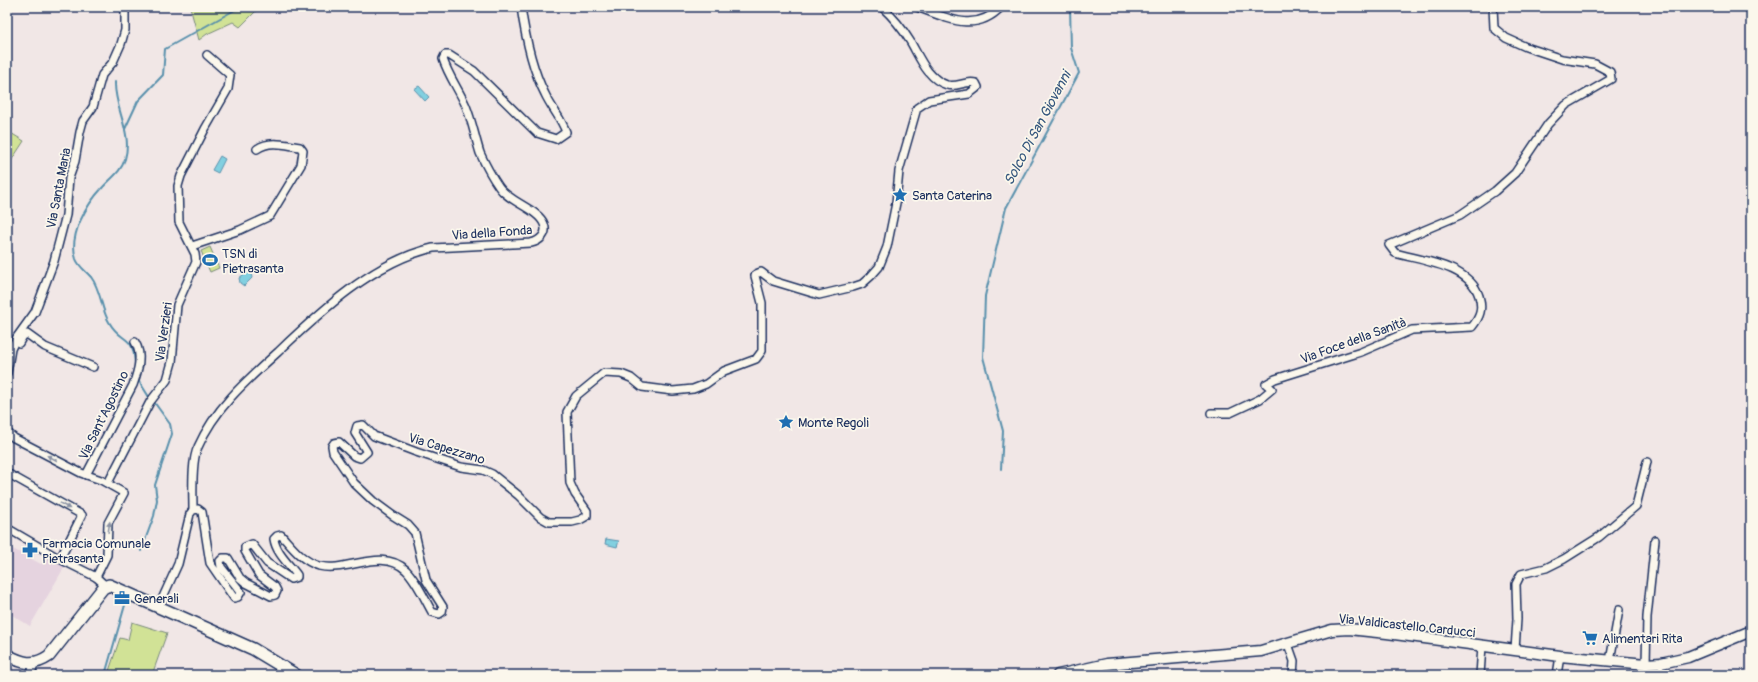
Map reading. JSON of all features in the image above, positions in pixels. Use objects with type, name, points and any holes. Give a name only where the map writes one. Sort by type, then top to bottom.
[{"type":"main road","points":[[7,655],[22,662],[34,663],[44,660],[53,652],[106,586],[112,585],[158,608],[253,649],[296,675]]},
{"type":"street","name":"Via Santa Maria","points":[[7,373],[12,349],[17,337],[35,312],[54,261],[66,215],[69,178],[75,161],[83,121],[94,107],[102,75],[113,62],[121,44],[125,30],[125,7]]},
{"type":"street","name":"Via della Fonda","points":[[193,510],[193,478],[197,448],[217,414],[245,382],[320,312],[344,293],[374,274],[418,251],[432,248],[531,243],[540,240],[543,237],[545,228],[541,220],[507,196],[491,174],[480,153],[474,126],[466,106],[443,60],[445,55],[449,55],[474,71],[537,132],[556,139],[562,136],[566,132],[564,124],[544,94],[532,61],[521,7]]},
{"type":"street","name":"Via Capezzano","points":[[193,510],[198,509],[202,512],[210,562],[234,598],[238,597],[241,592],[221,567],[220,561],[223,558],[228,558],[240,578],[246,583],[270,596],[275,595],[277,591],[275,587],[259,575],[245,551],[245,547],[248,545],[252,544],[267,563],[286,577],[290,579],[297,577],[297,575],[281,556],[275,543],[274,539],[281,535],[295,552],[318,565],[326,567],[369,560],[382,560],[398,565],[406,570],[416,583],[432,612],[439,614],[442,612],[443,607],[426,580],[415,533],[408,525],[392,515],[359,487],[333,452],[332,446],[334,443],[339,442],[354,456],[360,458],[364,456],[367,452],[355,433],[357,426],[363,425],[374,436],[416,452],[461,467],[483,470],[492,474],[518,495],[540,517],[549,522],[572,522],[587,516],[587,511],[575,494],[570,483],[567,412],[576,396],[598,376],[604,372],[612,372],[631,378],[642,387],[673,391],[693,389],[706,384],[724,371],[756,359],[760,356],[762,351],[762,309],[756,274],[761,272],[773,282],[819,295],[862,284],[879,267],[887,247],[892,225],[899,171],[917,108],[929,100],[969,94],[978,87],[976,83],[972,82],[956,87],[939,81],[921,63],[910,41],[896,20],[882,7]]},
{"type":"street","points":[[918,7],[956,21],[974,22],[992,16],[1001,7]]},
{"type":"street","name":"Via Foce della Sanità","points":[[1212,413],[1230,413],[1266,394],[1272,389],[1266,384],[1275,379],[1361,352],[1412,330],[1472,327],[1480,318],[1482,304],[1477,291],[1469,280],[1456,270],[1395,253],[1388,245],[1460,215],[1495,192],[1515,173],[1548,124],[1566,105],[1611,79],[1610,72],[1595,64],[1562,59],[1526,47],[1506,38],[1494,28],[1493,7]]},
{"type":"street","name":"Via Verzieri","points":[[108,483],[150,402],[167,380],[172,362],[176,304],[196,262],[192,246],[179,222],[178,186],[181,176],[205,129],[228,89],[230,75],[207,55]]},
{"type":"street","points":[[192,246],[258,223],[270,216],[276,208],[301,166],[302,149],[275,144],[262,146],[257,149]]},
{"type":"street","points":[[12,349],[27,334],[46,347],[93,367]]},
{"type":"street","name":"Via Sant'Agostino","points":[[86,475],[133,385],[138,369],[140,354],[139,348],[135,342]]},
{"type":"street","name":"Via Sant'Agostino","points":[[7,432],[14,438],[86,475],[108,483],[124,493],[108,523],[108,555],[96,577]]},
{"type":"street","points":[[1515,650],[1517,619],[1516,584],[1521,574],[1546,568],[1564,559],[1599,537],[1636,506],[1647,462]]},
{"type":"street","points":[[7,473],[82,515],[60,559]]},
{"type":"street","points":[[158,608],[178,564],[190,514],[193,510]]},
{"type":"street","points":[[7,538],[9,530],[60,559],[96,577],[106,586]]},
{"type":"street","points":[[1646,664],[1647,610],[1655,540]]},
{"type":"street","points":[[1610,661],[1619,610]]},
{"type":"street","name":"Via Valdicastello Carducci","points":[[1058,675],[1107,664],[1260,651],[1288,644],[1310,635],[1332,630],[1349,629],[1560,656],[1573,656],[1646,664],[1661,663],[1688,656],[1751,631]]},
{"type":"street","points":[[1288,644],[1294,661],[1293,675]]},
{"type":"street","points":[[1480,675],[1482,646]]},
{"type":"street","points":[[1557,675],[1560,656]]},
{"type":"street","points":[[31,675],[34,663]]},
{"type":"shaded area","points":[[13,549],[41,564],[47,556],[65,566],[30,626],[7,612],[7,562]]},
{"type":"green space","points":[[190,7],[260,7],[240,27],[233,22],[207,34],[199,40]]},
{"type":"green space","points":[[9,132],[24,141],[7,167],[7,135]]},
{"type":"green space","name":"TSN di Pietrasanta","points":[[210,247],[219,268],[210,272],[201,251]]},
{"type":"green space","points":[[132,622],[167,633],[152,675],[110,675],[108,674],[120,638],[128,640]]},
{"type":"water","points":[[419,86],[429,97],[425,101],[414,89]]},
{"type":"water","points":[[220,156],[225,159],[218,173],[212,170]]},
{"type":"water","points":[[247,272],[251,273],[252,278],[244,286],[240,283],[239,278]]},
{"type":"water","points":[[606,539],[619,541],[617,547],[605,544]]},
{"type":"waterway","points":[[125,129],[138,101],[163,75],[165,49],[240,7]]},
{"type":"waterway","name":"Solco Di San Giovanni","points":[[1001,469],[1003,431],[983,357],[985,296],[1006,208],[1079,73],[1071,48],[1070,7]]},
{"type":"waterway","points":[[115,82],[115,92],[127,140],[125,159],[118,171],[97,194],[85,211],[77,230],[74,250],[77,262],[94,282],[109,322],[118,334],[130,343],[134,355],[135,366]]},
{"type":"waterway","points":[[139,381],[149,397]]},
{"type":"waterway","points":[[141,551],[154,516],[157,500],[155,485],[172,434],[170,424],[154,402]]},
{"type":"waterway","points":[[105,675],[127,598]]},
{"type":"place","name":"Santa Caterina","points":[[900,195]]},
{"type":"place","name":"TSN di Pietrasanta","points":[[210,260]]},
{"type":"place","name":"Monte Regoli","points":[[786,422]]},
{"type":"place","name":"Farmacia Comunale Pietrasanta","points":[[30,550]]},
{"type":"place","name":"Generali","points":[[122,598]]},
{"type":"place","name":"Alimentari Rita","points":[[1590,638]]}]
